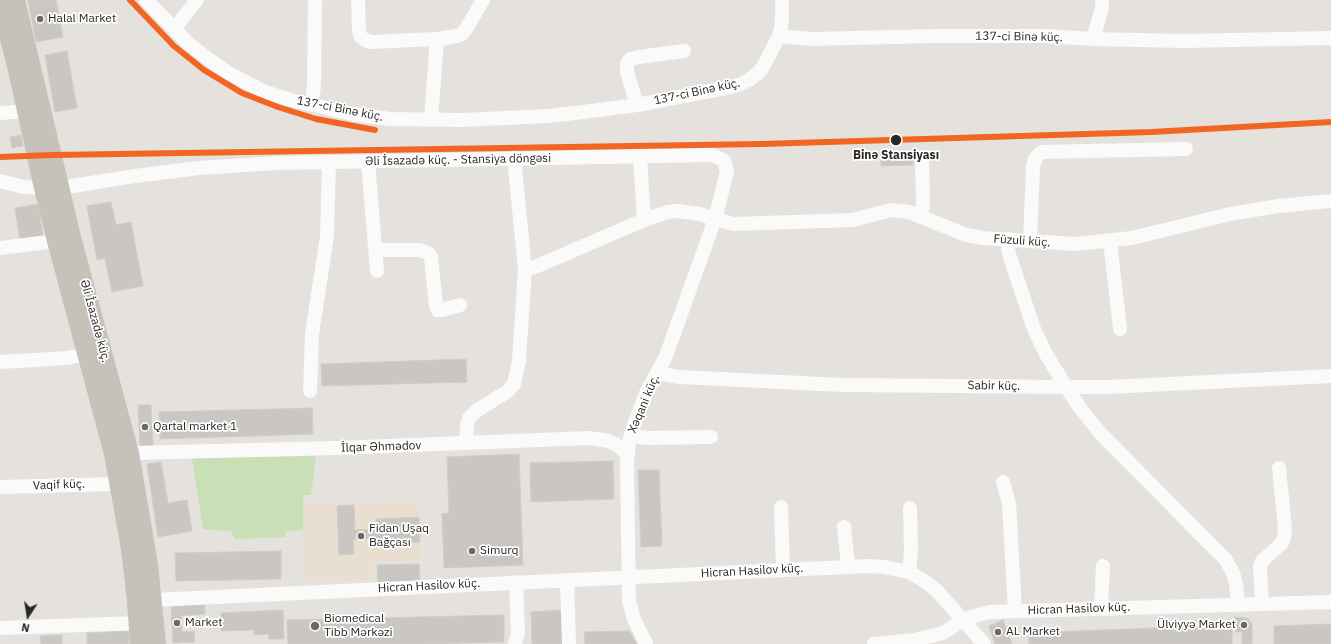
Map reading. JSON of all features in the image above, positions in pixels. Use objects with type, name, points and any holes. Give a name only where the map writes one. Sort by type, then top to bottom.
[{"type":"main road","points":[[0,2],[8,0]]},
{"type":"main road","name":"Əli İsazadə küç.","points":[[16,0],[52,188],[56,241],[113,454],[130,549],[157,644]]},
{"type":"main road","name":"Əli İsazadə küç.","points":[[0,2],[26,110],[52,188],[72,237],[130,453],[149,564],[145,601],[138,623],[139,644]]},
{"type":"street","name":"137-ci Binə küç.","points":[[146,0],[174,29],[207,58],[230,74],[265,92],[312,105],[390,119],[462,120],[548,116],[637,105],[726,88],[749,80],[758,73],[763,67],[779,36],[811,39],[937,36],[1046,36],[1093,39],[1185,41],[1331,38]]},
{"type":"street","points":[[174,29],[197,0]]},
{"type":"street","points":[[312,105],[314,85],[315,0]]},
{"type":"street","points":[[358,0],[359,31],[361,37],[371,42],[437,39],[457,36],[462,34],[483,0]]},
{"type":"street","points":[[779,36],[782,20],[782,0]]},
{"type":"street","points":[[1093,39],[1102,8],[1102,0]]},
{"type":"street","points":[[431,119],[437,39]]},
{"type":"street","points":[[637,105],[627,72],[627,64],[630,59],[684,51]]},
{"type":"street","points":[[0,113],[26,110]]},
{"type":"street","points":[[1030,242],[1033,167],[1035,159],[1041,152],[1186,149]]},
{"type":"street","name":"Əli İsazadə küç. - Stansiya döngəsi","points":[[0,181],[24,187],[52,188],[199,168],[256,164],[712,155],[723,160],[727,172],[715,219]]},
{"type":"street","points":[[640,157],[644,220]]},
{"type":"street","points":[[466,443],[469,418],[476,411],[508,391],[514,384],[519,360],[525,269],[514,158]]},
{"type":"street","points":[[921,217],[923,202],[922,158]]},
{"type":"street","points":[[310,391],[312,334],[327,236],[329,162]]},
{"type":"street","points":[[368,162],[377,271]]},
{"type":"street","name":"Füzuli küç.","points":[[525,269],[535,267],[644,220],[668,212],[677,211],[700,214],[733,224],[853,220],[891,210],[909,212],[966,235],[1030,242],[1076,244],[1132,238],[1230,214],[1278,206],[1331,201]]},
{"type":"street","name":"Xəqani küç.","points":[[646,644],[640,634],[631,609],[628,577],[627,454],[631,436],[646,394],[666,356],[715,219]]},
{"type":"street","points":[[1008,240],[1009,254],[1034,329],[1046,354],[1066,387],[1101,434],[1226,560],[1233,573],[1236,584],[1238,604]]},
{"type":"street","points":[[0,248],[56,241]]},
{"type":"street","points":[[1110,241],[1120,329]]},
{"type":"street","points":[[376,250],[420,250],[428,253],[431,257],[436,306],[438,310],[460,305]]},
{"type":"street","points":[[0,362],[68,358],[87,354]]},
{"type":"street","name":"Sabir küç.","points":[[657,373],[679,377],[843,385],[1066,387],[1108,387],[1331,376]]},
{"type":"street","points":[[631,436],[649,438],[711,437]]},
{"type":"street","name":"İlqar Əhmədov","points":[[130,453],[344,448],[599,438],[617,445],[627,454]]},
{"type":"street","points":[[1262,603],[1260,567],[1262,561],[1282,544],[1284,537],[1285,529],[1279,468]]},
{"type":"street","points":[[1003,482],[1009,504],[1015,611]]},
{"type":"street","name":"Vaqif küç.","points":[[0,487],[119,484]]},
{"type":"street","points":[[780,507],[783,569]]},
{"type":"street","points":[[909,572],[911,550],[910,508]]},
{"type":"street","points":[[844,527],[848,566]]},
{"type":"street","name":"Hicran Hasilov küç.","points":[[145,601],[848,566],[884,567],[909,572],[936,590],[963,620],[983,613],[1015,611],[1331,602]]},
{"type":"street","points":[[1100,608],[1103,566]]},
{"type":"street","points":[[567,580],[569,644]]},
{"type":"street","points":[[516,582],[518,633],[516,644]]},
{"type":"street","points":[[874,644],[914,640],[943,633],[963,620],[984,644]]},
{"type":"street","points":[[0,628],[138,623]]},
{"type":"shaded area","name":"Fidan Uşaq Bağçası","points":[[418,502],[420,560],[374,561],[375,580],[304,581],[303,504]]},
{"type":"green space","points":[[316,456],[311,495],[303,495],[303,530],[286,531],[286,537],[234,539],[232,531],[203,529],[192,458]]},
{"type":"building","points":[[28,0],[56,0],[63,37],[36,42]]},
{"type":"building","points":[[67,51],[77,108],[55,112],[45,55]]},
{"type":"building","points":[[21,135],[23,146],[12,148],[10,137]]},
{"type":"building","points":[[912,152],[913,165],[881,166],[881,153]]},
{"type":"building","points":[[111,202],[116,225],[131,222],[143,286],[112,292],[105,258],[97,260],[87,206]]},
{"type":"building","points":[[38,204],[43,237],[20,241],[15,208]]},
{"type":"building","points":[[466,359],[467,382],[322,386],[321,364]]},
{"type":"building","points":[[138,405],[151,405],[153,446],[140,447]]},
{"type":"building","points":[[312,408],[313,434],[160,439],[159,412]]},
{"type":"building","points":[[519,454],[523,565],[444,568],[442,514],[449,513],[447,457]]},
{"type":"building","points":[[613,461],[614,499],[531,502],[530,463]]},
{"type":"building","points":[[161,462],[168,503],[187,500],[192,531],[158,537],[147,464]]},
{"type":"building","points":[[638,470],[659,470],[662,546],[641,547]]},
{"type":"building","points":[[354,505],[355,530],[377,529],[376,519],[419,517],[420,542],[377,544],[377,539],[353,539],[354,554],[339,555],[337,506]]},
{"type":"building","points":[[281,551],[281,579],[176,581],[175,553]]},
{"type":"building","points":[[419,564],[420,581],[378,583],[377,565]]},
{"type":"building","points":[[204,604],[205,614],[181,616],[182,632],[194,631],[195,642],[173,643],[171,607]]},
{"type":"building","points":[[283,610],[284,639],[269,639],[268,634],[254,635],[254,630],[221,631],[221,613]]},
{"type":"building","points":[[561,610],[563,644],[532,644],[531,612]]},
{"type":"building","points":[[504,615],[504,642],[424,644],[288,644],[287,620]]},
{"type":"building","points":[[1235,617],[1246,618],[1252,624],[1252,644],[1242,644],[1242,632],[1236,632]]},
{"type":"building","points":[[1003,620],[1012,644],[995,644],[989,626]]},
{"type":"building","points":[[1331,624],[1331,644],[1274,644],[1274,626]]},
{"type":"building","points":[[1232,625],[1232,644],[1029,644],[1028,633]]},
{"type":"building","points":[[129,631],[129,644],[87,644],[87,633]]},
{"type":"building","points":[[629,631],[637,644],[585,644],[584,632]]},
{"type":"building","points":[[62,635],[62,644],[41,644],[40,636]]},
{"type":"transit line","points":[[130,0],[174,46],[204,70],[242,93],[278,107],[316,119],[375,130]]},
{"type":"transit line","points":[[0,157],[761,144],[1151,132],[1331,122]]},
{"type":"place","name":"Halal Market","points":[[40,19]]},
{"type":"place","name":"Binǝ Stansiyası","points":[[896,140]]},
{"type":"place","name":"Qartal market 1","points":[[145,427]]},
{"type":"place","name":"Fidan Uşaq Bağçası","points":[[361,536]]},
{"type":"place","name":"Simurq","points":[[472,551]]},
{"type":"place","name":"Market","points":[[177,623]]},
{"type":"place","name":"Ülviyyə Market","points":[[1244,625]]},
{"type":"place","name":"Biomedical Tibb Mərkəzi","points":[[315,626]]},
{"type":"place","name":"AL Market","points":[[998,632]]}]
